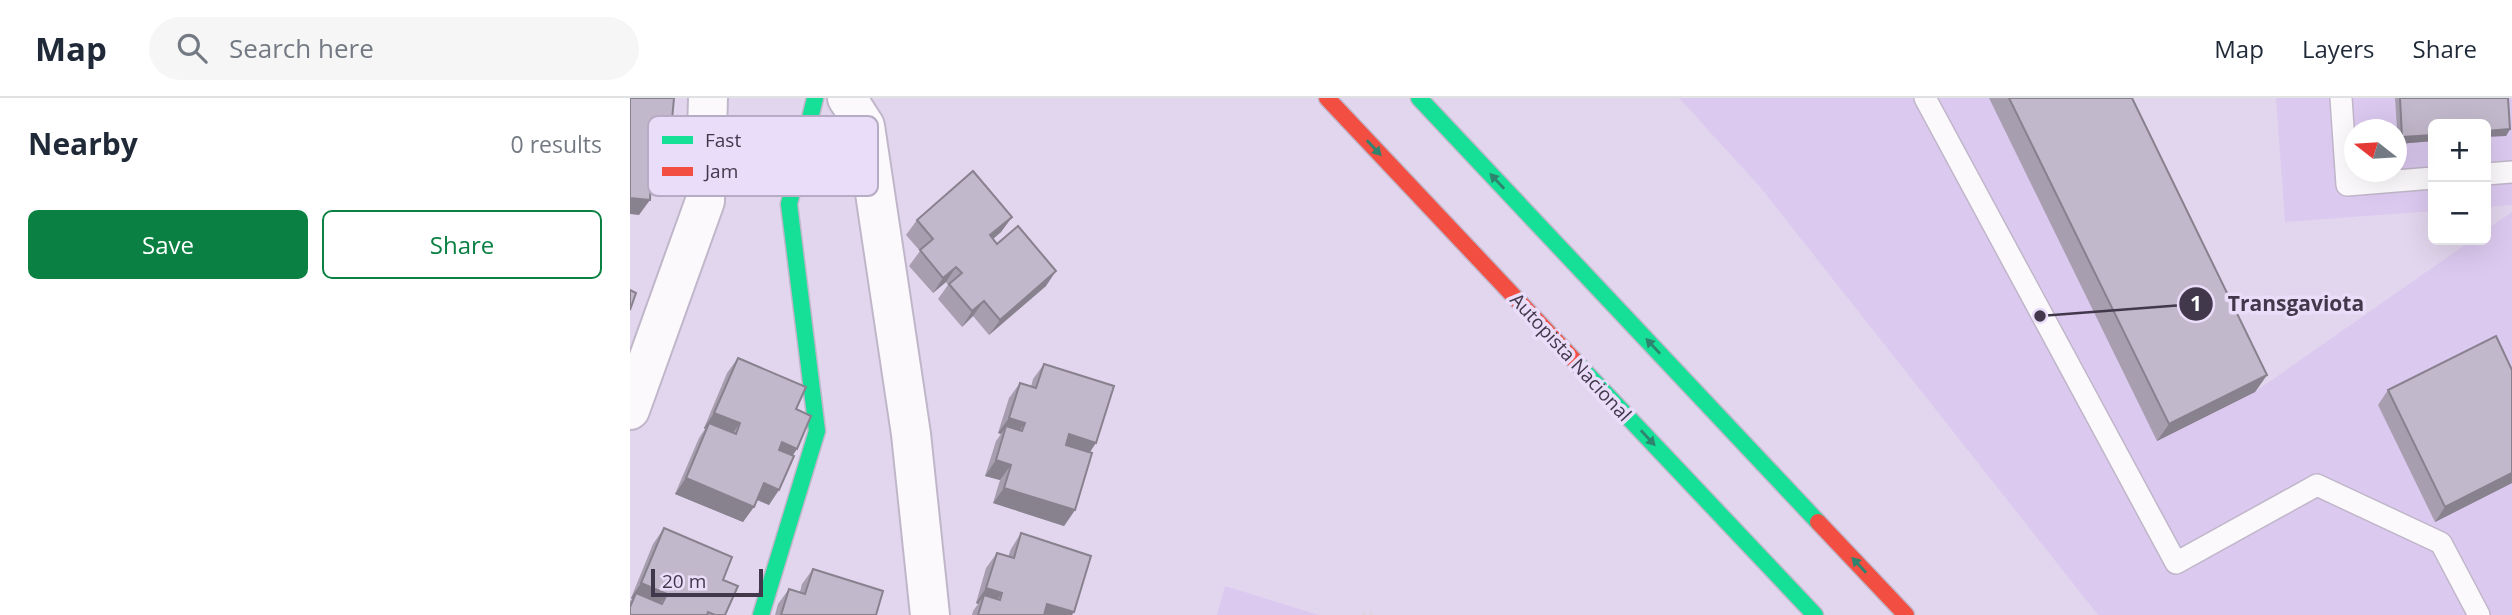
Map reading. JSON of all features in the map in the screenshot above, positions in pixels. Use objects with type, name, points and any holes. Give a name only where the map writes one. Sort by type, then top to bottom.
[{"type":"main road","points":[[811,116],[815,98]]},
{"type":"main road","name":"Autopista Nacional","points":[[1328,98],[1815,615]]},
{"type":"main road","points":[[1419,98],[1906,615]]},
{"type":"main road","points":[[761,615],[817,431],[789,204],[791,196]]},
{"type":"street","points":[[707,116],[708,98]]},
{"type":"street","points":[[847,98],[859,116]]},
{"type":"street","points":[[630,410],[705,196]]},
{"type":"street","points":[[875,196],[911,434],[930,615]]},
{"type":"lane","points":[[1925,98],[2176,563],[2317,485],[2441,543],[2479,615]]},
{"type":"lane","points":[[2341,98],[2347,185],[2428,178]]},
{"type":"lane","points":[[2491,174],[2512,172]]},
{"type":"path","points":[[1363,612],[1377,615]]},
{"type":"shaded area","points":[[1679,98],[2111,98],[2256,391],[2465,245],[2491,245],[2491,227],[2512,212],[2512,615],[2098,615],[1760,187]]},
{"type":"shaded area","points":[[2276,98],[2512,98],[2512,205],[2491,207],[2491,119],[2428,119],[2428,211],[2285,222]]},
{"type":"shaded area","points":[[1225,586],[1319,615],[1217,615]]},
{"type":"building","points":[[630,98],[674,98],[672,116],[648,116],[650,200],[630,198]]},
{"type":"building","points":[[2009,98],[2132,98],[2267,375],[2169,424]]},
{"type":"building","points":[[2400,98],[2508,98],[2510,129],[2491,131],[2491,119],[2428,119],[2428,135],[2407,137],[2407,119],[2401,119]]},
{"type":"building","points":[[973,171],[1012,217],[990,235],[997,244],[1018,226],[1056,271],[1000,320],[984,301],[972,311],[949,284],[962,273],[956,267],[943,278],[920,250],[933,239],[917,220]]},
{"type":"building","points":[[630,290],[636,293],[630,310]]},
{"type":"building","points":[[2496,336],[2512,370],[2512,473],[2445,507],[2388,390]]},
{"type":"building","points":[[738,358],[806,387],[796,409],[811,416],[797,449],[782,442],[779,450],[794,456],[779,490],[764,483],[754,507],[686,478],[709,423],[736,434],[740,423],[714,413]]},
{"type":"building","points":[[1044,364],[1114,386],[1096,443],[1069,434],[1066,445],[1092,453],[1075,510],[1004,488],[1011,465],[996,460],[1006,426],[1022,431],[1025,423],[1009,418],[1020,383],[1036,388]]},
{"type":"building","points":[[664,528],[732,557],[723,580],[738,586],[725,615],[708,612],[707,615],[630,615],[630,607],[636,593],[662,604],[667,594],[641,583]]},
{"type":"building","points":[[1021,533],[1091,556],[1074,612],[1047,604],[1044,615],[978,615],[984,595],[1000,600],[1002,593],[986,588],[997,553],[1014,558]]},
{"type":"building","points":[[813,569],[883,591],[876,615],[781,615],[789,589],[805,594]]},
{"type":"traffic: fast","points":[[811,116],[815,98]]},
{"type":"traffic: fast","points":[[1419,98],[1818,522]]},
{"type":"traffic: fast","points":[[761,615],[817,431],[789,204],[791,196]]},
{"type":"traffic: fast","points":[[1574,360],[1815,615]]},
{"type":"traffic: jam","points":[[1327,98],[1574,360]]},
{"type":"traffic: jam","points":[[1818,522],[1906,615]]},
{"type":"place","name":"Transgaviota","points":[[2040,316]]}]
